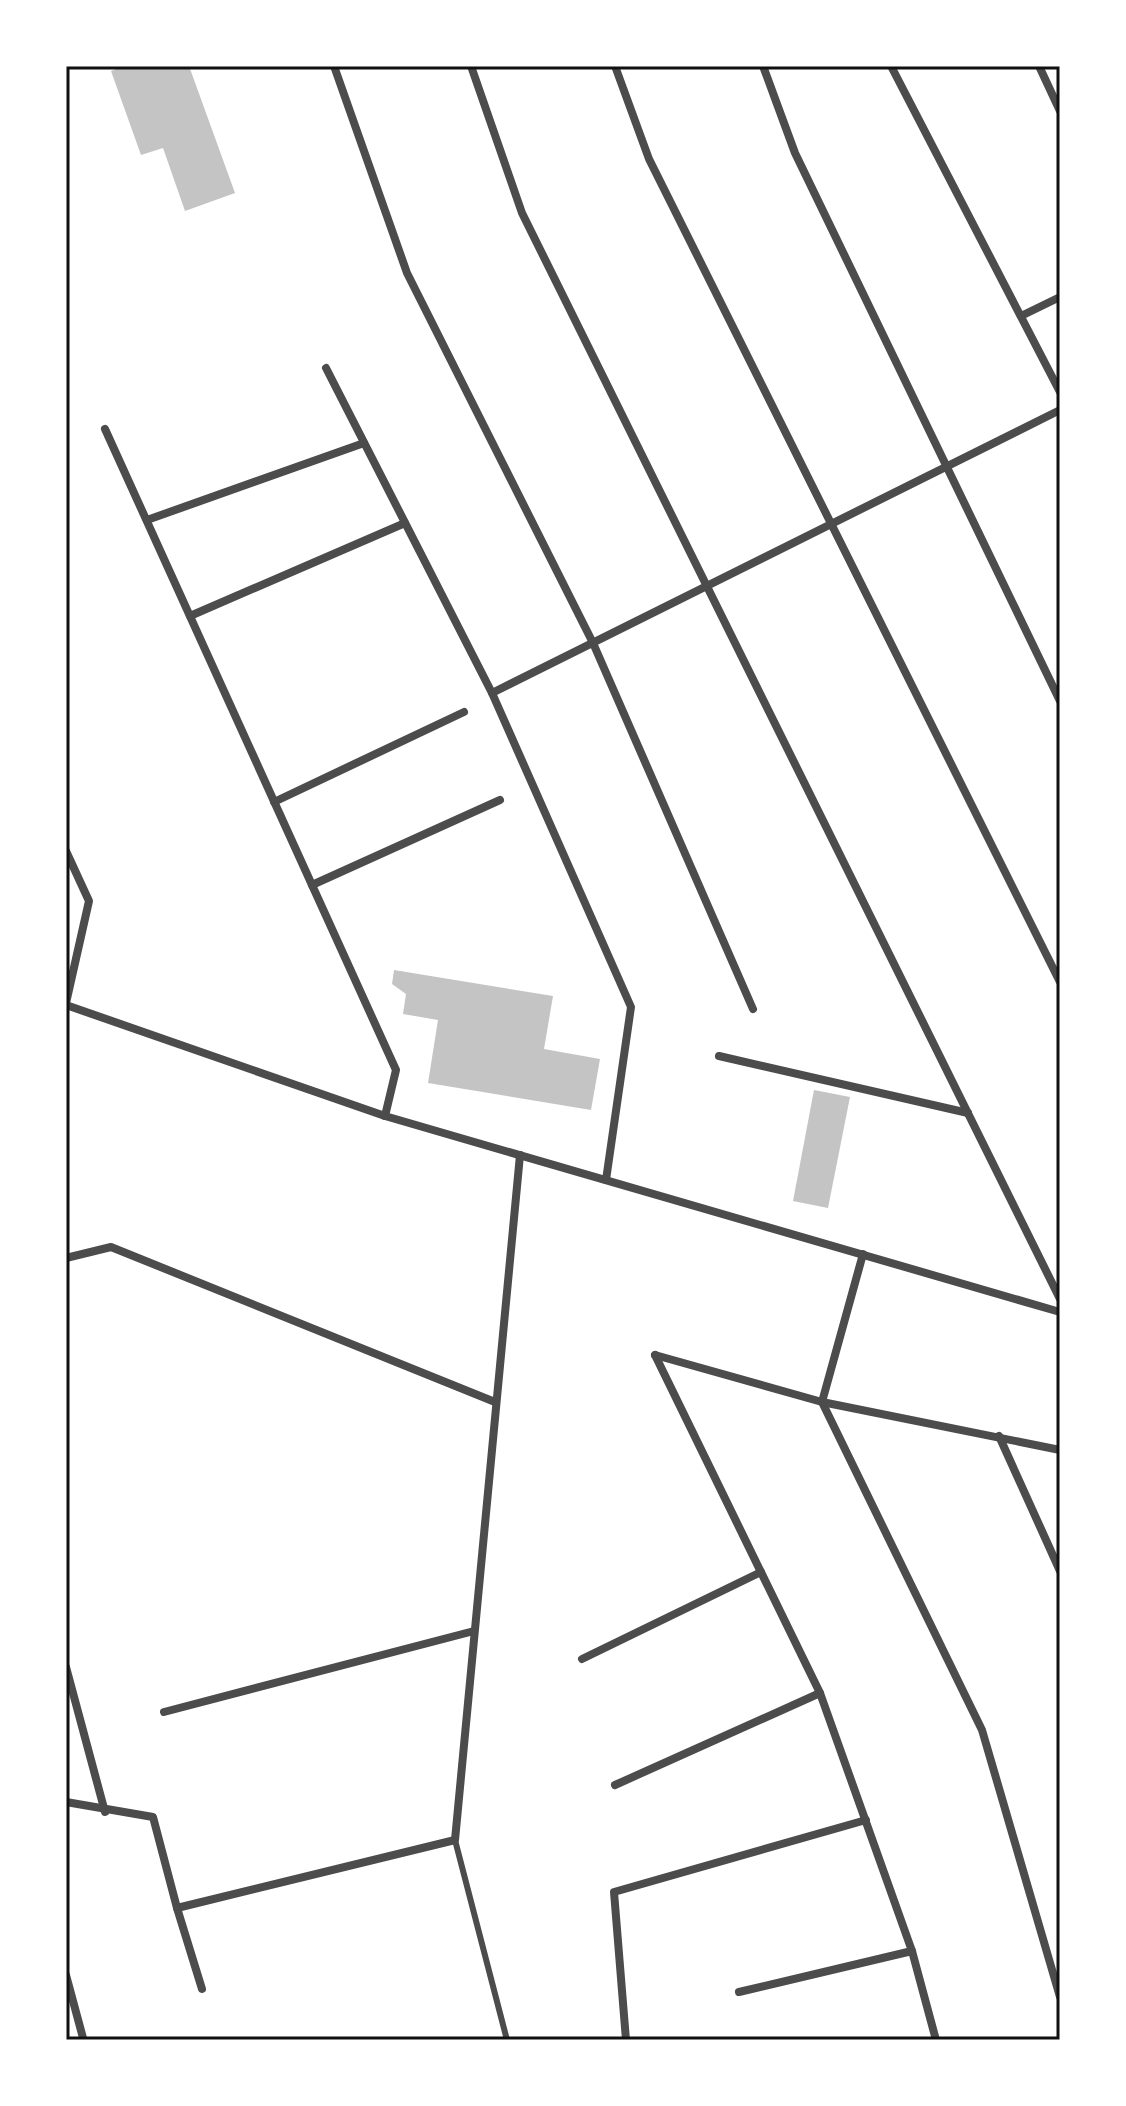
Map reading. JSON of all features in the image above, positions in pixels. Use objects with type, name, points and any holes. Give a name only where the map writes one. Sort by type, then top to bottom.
[{"type":"street","points":[[334,66],[407,273],[593,643],[753,1009]]},
{"type":"street","points":[[471,66],[522,213],[1060,1299]]},
{"type":"street","points":[[615,66],[649,159],[834,523],[1060,982]]},
{"type":"street","points":[[763,66],[795,153],[1060,701]]},
{"type":"street","points":[[891,66],[1060,392]]},
{"type":"street","points":[[1039,66],[1060,111]]},
{"type":"street","points":[[1021,316],[1060,297]]},
{"type":"street","points":[[326,368],[492,693],[631,1007],[606,1180]]},
{"type":"street","points":[[492,693],[1060,410]]},
{"type":"street","points":[[105,429],[396,1070],[385,1116]]},
{"type":"street","points":[[147,520],[364,443]]},
{"type":"street","points":[[190,616],[405,523]]},
{"type":"street","points":[[274,802],[464,712]]},
{"type":"street","points":[[312,885],[500,800]]},
{"type":"street","points":[[66,851],[89,901],[66,1004],[385,1116],[1060,1312]]},
{"type":"street","points":[[719,1056],[968,1113]]},
{"type":"street","points":[[177,1908],[455,1840],[520,1155]]},
{"type":"street","points":[[66,1258],[111,1247],[495,1402]]},
{"type":"street","points":[[863,1254],[822,1402],[982,1730],[1060,1997]]},
{"type":"street","points":[[936,2040],[912,1951],[820,1693],[655,1355],[822,1402],[1060,1450]]},
{"type":"street","points":[[999,1436],[1060,1571]]},
{"type":"street","points":[[582,1659],[761,1572]]},
{"type":"street","points":[[164,1712],[474,1631]]},
{"type":"street","points":[[66,1667],[105,1812]]},
{"type":"street","points":[[615,1785],[820,1693]]},
{"type":"street","points":[[66,1802],[105,1812],[153,1817],[202,1989]]},
{"type":"street","points":[[626,2040],[614,1892],[866,1820]]},
{"type":"street","points":[[739,1992],[912,1951]]},
{"type":"street","points":[[66,1975],[83,2038]]},
{"type":"lane","points":[[455,1840],[506,2040]]},
{"type":"building","points":[[126,66],[189,66],[235,193],[185,211],[163,148],[141,155],[111,71]]},
{"type":"building","points":[[394,970],[553,996],[544,1049],[600,1059],[591,1110],[428,1083],[438,1020],[403,1014],[406,994],[392,984]]},
{"type":"building","points":[[814,1090],[850,1097],[828,1208],[793,1201]]}]
